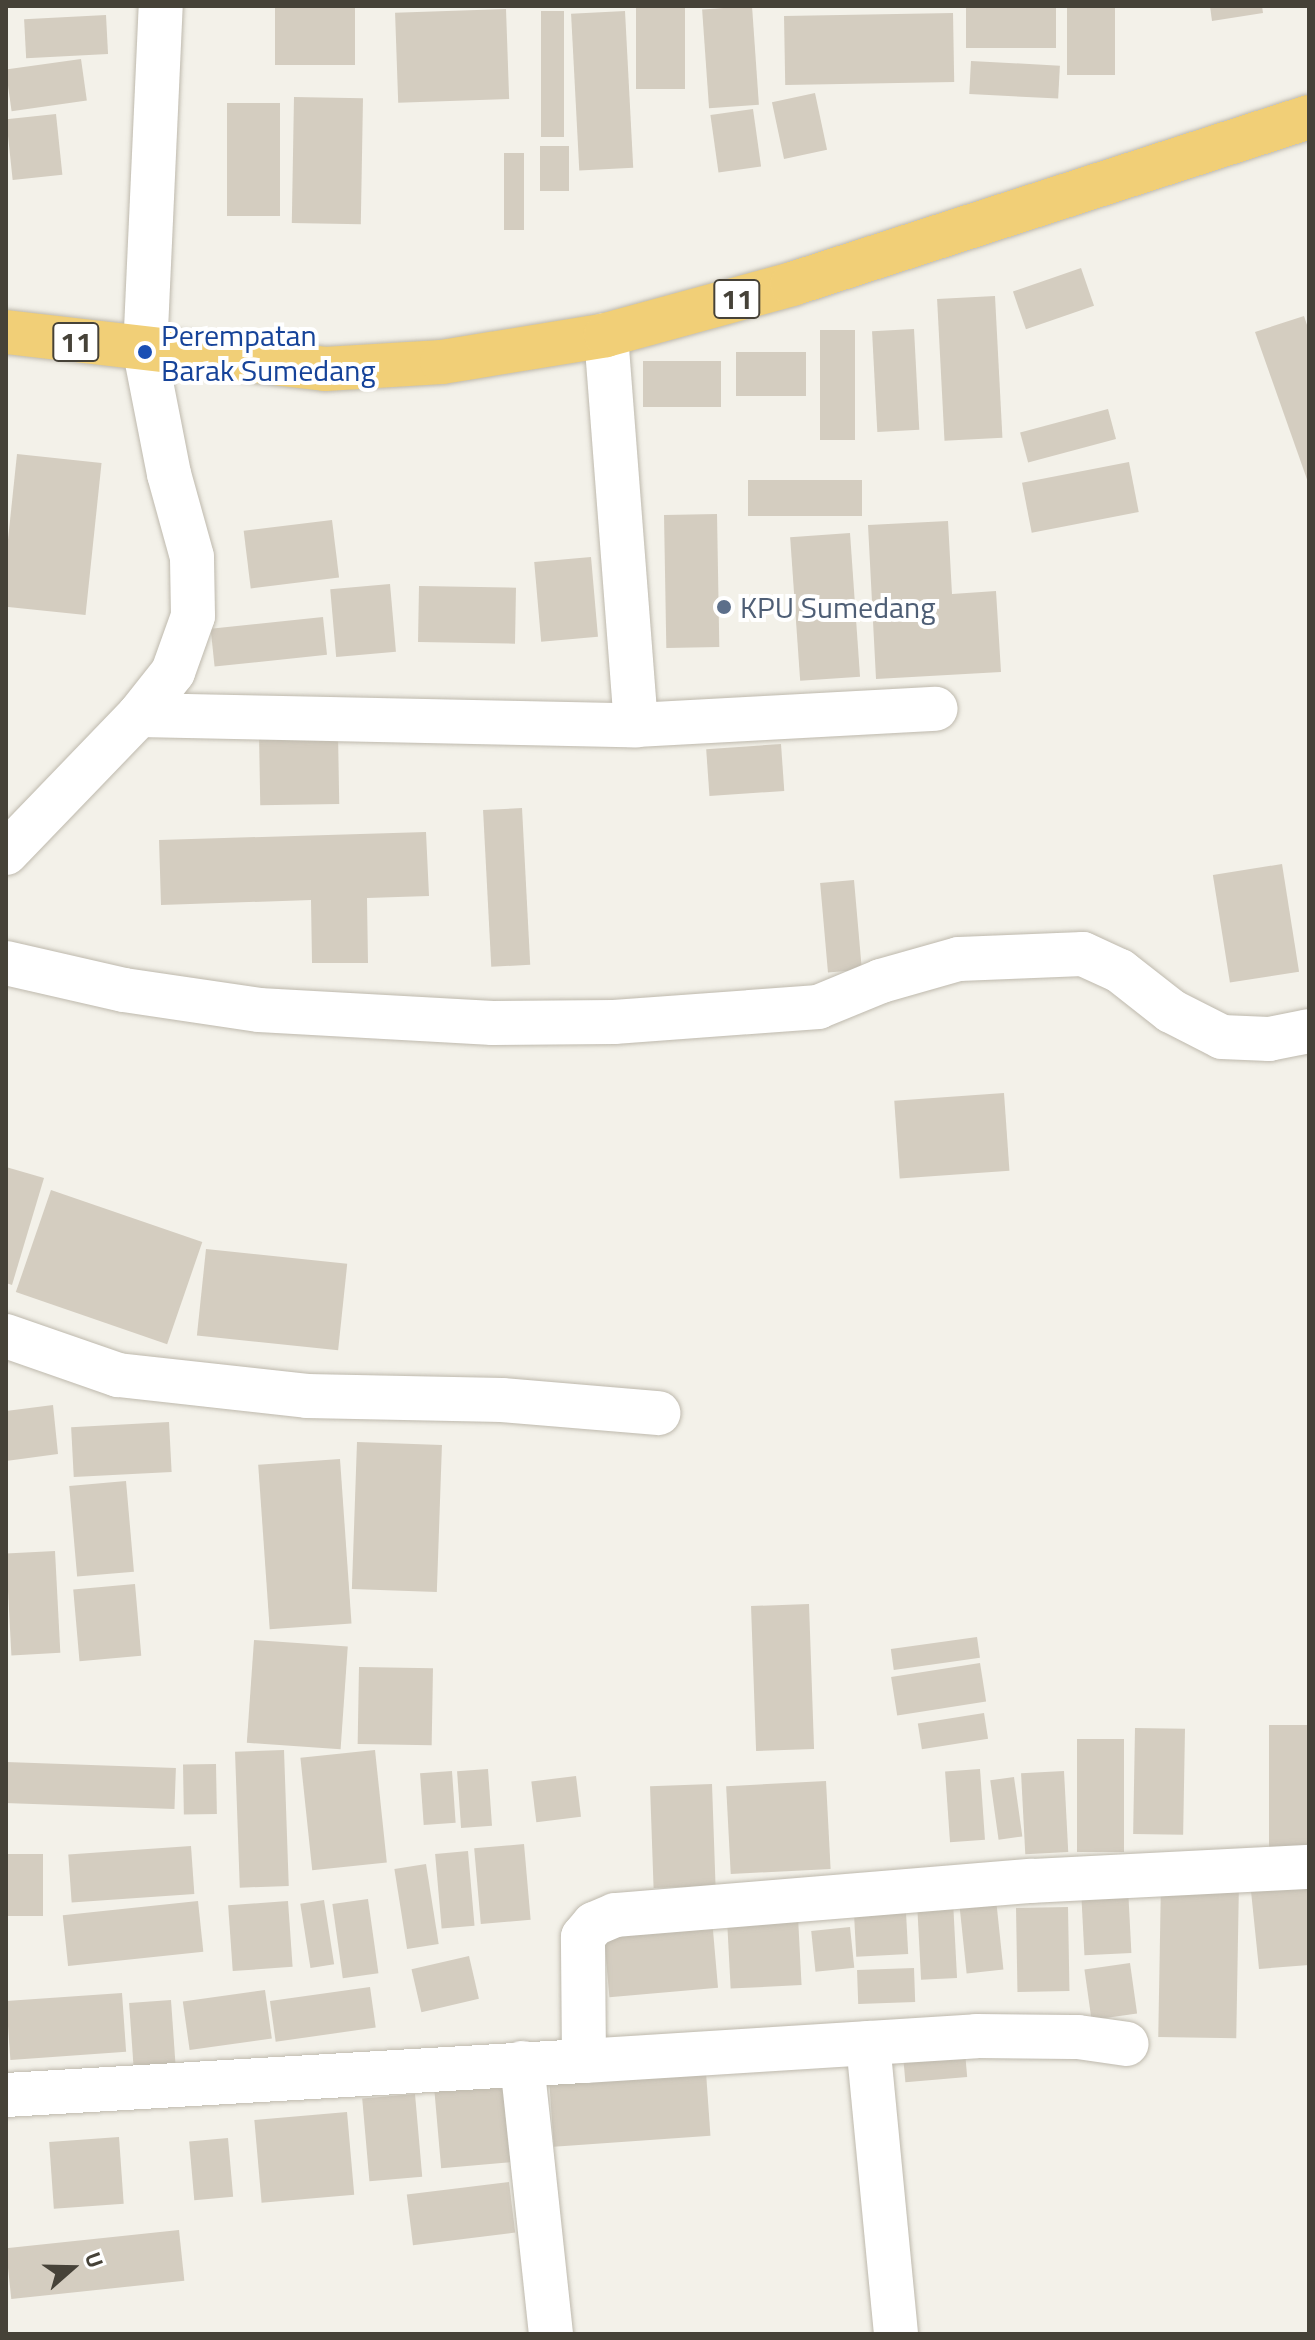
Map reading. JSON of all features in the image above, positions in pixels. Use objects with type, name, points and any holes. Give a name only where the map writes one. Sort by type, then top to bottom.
[{"type":"highway","name":"11","points":[[6,332],[145,352],[325,369],[442,362],[606,335],[792,284],[1309,117]]},
{"type":"street","points":[[6,853],[139,715],[173,672],[193,616],[192,557],[169,474],[145,352],[161,6]]},
{"type":"street","points":[[606,335],[636,725]]},
{"type":"street","points":[[139,715],[636,725],[936,709]]},
{"type":"street","points":[[6,963],[124,990],[259,1010],[523,1023],[818,1007],[881,981],[959,959],[1083,954],[1120,971],[1171,1011],[1222,1037],[1269,1039],[1309,1031]]},
{"type":"street","points":[[6,1336],[118,1375],[307,1396],[502,1400],[658,1413]]},
{"type":"street","points":[[584,2061],[583,1937],[594,1924],[615,1915],[1031,1881],[1309,1867]]},
{"type":"street","points":[[6,2095],[976,2036],[1078,2037],[1127,2044]]},
{"type":"street","points":[[868,2043],[896,2334]]},
{"type":"street","points":[[522,2063],[551,2334]]},
{"type":"building","points":[[275,6],[355,6],[355,65],[275,65]]},
{"type":"building","points":[[636,6],[685,6],[685,89],[636,89]]},
{"type":"building","points":[[752,6],[759,105],[709,108],[702,9]]},
{"type":"building","points":[[966,6],[1056,6],[1056,48],[966,48]]},
{"type":"building","points":[[1067,6],[1115,6],[1115,75],[1067,75]]},
{"type":"building","points":[[1210,6],[1262,6],[1263,13],[1212,21]]},
{"type":"building","points":[[506,9],[509,99],[398,103],[395,13]]},
{"type":"building","points":[[541,11],[564,11],[564,137],[541,137]]},
{"type":"building","points":[[625,11],[633,168],[579,171],[571,14]]},
{"type":"building","points":[[953,13],[954,82],[785,85],[784,16]]},
{"type":"building","points":[[106,15],[108,54],[26,58],[24,19]]},
{"type":"building","points":[[81,59],[87,101],[12,111],[6,70]]},
{"type":"building","points":[[971,61],[1060,66],[1058,99],[969,94]]},
{"type":"building","points":[[815,93],[827,150],[784,159],[772,102]]},
{"type":"building","points":[[294,97],[363,98],[361,224],[292,223]]},
{"type":"building","points":[[227,103],[280,103],[280,216],[227,216]]},
{"type":"building","points":[[753,109],[761,166],[718,172],[710,115]]},
{"type":"building","points":[[56,114],[62,175],[13,180],[6,119]]},
{"type":"building","points":[[540,146],[569,146],[569,191],[540,191]]},
{"type":"building","points":[[504,153],[524,153],[524,230],[504,230]]},
{"type":"building","points":[[1081,268],[1094,306],[1026,329],[1013,291]]},
{"type":"building","points":[[995,296],[1002,438],[945,441],[937,299]]},
{"type":"building","points":[[1304,316],[1309,331],[1309,485],[1255,332]]},
{"type":"building","points":[[914,329],[919,430],[877,432],[872,331]]},
{"type":"building","points":[[820,330],[855,330],[855,440],[820,440]]},
{"type":"building","points":[[736,352],[806,352],[806,396],[736,396]]},
{"type":"building","points":[[643,361],[721,361],[721,407],[643,407]]},
{"type":"building","points":[[1108,409],[1116,439],[1028,462],[1020,433]]},
{"type":"building","points":[[17,454],[102,463],[86,615],[6,607],[6,559]]},
{"type":"building","points":[[1129,462],[1139,512],[1032,533],[1022,483]]},
{"type":"building","points":[[748,480],[862,480],[862,516],[748,516]]},
{"type":"building","points":[[717,514],[719,647],[666,648],[664,515]]},
{"type":"building","points":[[332,520],[339,578],[251,588],[244,531]]},
{"type":"building","points":[[948,521],[952,594],[996,591],[1001,672],[876,679],[868,525]]},
{"type":"building","points":[[850,533],[860,677],[800,681],[790,537]]},
{"type":"building","points":[[591,557],[598,637],[541,642],[534,562]]},
{"type":"building","points":[[390,584],[396,652],[336,657],[330,589]]},
{"type":"building","points":[[419,586],[516,588],[515,644],[418,642]]},
{"type":"building","points":[[323,617],[327,655],[215,667],[211,629]]},
{"type":"building","points":[[338,733],[339,804],[260,805],[259,734]]},
{"type":"building","points":[[781,744],[784,791],[709,796],[706,749]]},
{"type":"building","points":[[522,808],[530,965],[491,967],[483,810]]},
{"type":"building","points":[[426,832],[429,896],[367,898],[368,963],[312,963],[311,900],[161,905],[159,840]]},
{"type":"building","points":[[1282,864],[1299,972],[1230,983],[1213,875]]},
{"type":"building","points":[[854,880],[862,970],[828,973],[820,883]]},
{"type":"building","points":[[1004,1093],[1009,1171],[900,1178],[894,1101]]},
{"type":"building","points":[[6,1167],[44,1178],[12,1285],[6,1283]]},
{"type":"building","points":[[51,1190],[202,1242],[167,1344],[16,1292]]},
{"type":"building","points":[[206,1249],[347,1264],[338,1350],[197,1336]]},
{"type":"building","points":[[53,1405],[58,1454],[6,1461],[6,1411]]},
{"type":"building","points":[[169,1422],[172,1472],[74,1477],[71,1427]]},
{"type":"building","points":[[357,1442],[442,1445],[437,1592],[352,1589]]},
{"type":"building","points":[[340,1459],[352,1624],[270,1629],[258,1465]]},
{"type":"building","points":[[126,1481],[134,1572],[77,1577],[69,1486]]},
{"type":"building","points":[[55,1551],[60,1653],[11,1655],[6,1554]]},
{"type":"building","points":[[135,1584],[141,1656],[80,1661],[73,1589]]},
{"type":"building","points":[[809,1604],[814,1749],[756,1751],[751,1606]]},
{"type":"building","points":[[977,1637],[980,1658],[894,1670],[891,1649]]},
{"type":"building","points":[[254,1640],[348,1647],[341,1749],[247,1743]]},
{"type":"building","points":[[980,1663],[986,1702],[897,1716],[891,1677]]},
{"type":"building","points":[[359,1667],[433,1668],[432,1745],[358,1744]]},
{"type":"building","points":[[984,1713],[988,1739],[922,1749],[918,1723]]},
{"type":"building","points":[[1269,1725],[1309,1725],[1309,1853],[1269,1853]]},
{"type":"building","points":[[1135,1728],[1185,1729],[1183,1835],[1133,1834]]},
{"type":"building","points":[[1077,1739],[1124,1739],[1124,1852],[1077,1852]]},
{"type":"building","points":[[284,1750],[289,1886],[240,1888],[235,1752]]},
{"type":"building","points":[[375,1750],[387,1862],[312,1870],[300,1758]]},
{"type":"building","points":[[6,1762],[176,1768],[174,1809],[6,1803]]},
{"type":"building","points":[[216,1764],[217,1814],[184,1815],[183,1765]]},
{"type":"building","points":[[488,1769],[492,1826],[461,1828],[457,1771]]},
{"type":"building","points":[[980,1769],[985,1840],[950,1842],[945,1771]]},
{"type":"building","points":[[452,1771],[456,1823],[424,1825],[420,1773]]},
{"type":"building","points":[[1064,1771],[1068,1852],[1025,1854],[1021,1773]]},
{"type":"building","points":[[576,1776],[581,1817],[536,1822],[531,1781]]},
{"type":"building","points":[[1014,1777],[1022,1836],[999,1840],[990,1780]]},
{"type":"building","points":[[826,1781],[831,1869],[731,1874],[726,1786]]},
{"type":"building","points":[[712,1784],[716,1886],[654,1888],[650,1786]]},
{"type":"building","points":[[524,1844],[531,1920],[481,1924],[474,1848]]},
{"type":"building","points":[[191,1846],[194,1894],[72,1902],[68,1855]]},
{"type":"building","points":[[468,1851],[475,1926],[442,1929],[435,1854]]},
{"type":"building","points":[[6,1854],[43,1854],[43,1916],[6,1916]]},
{"type":"building","points":[[426,1864],[439,1944],[407,1949],[394,1869]]},
{"type":"building","points":[[1161,1880],[1239,1881],[1236,2038],[1158,2037]]},
{"type":"building","points":[[1309,1886],[1309,1965],[1259,1969],[1251,1891]]},
{"type":"building","points":[[1128,1888],[1131,1953],[1084,1955],[1081,1890]]},
{"type":"building","points":[[368,1899],[378,1973],[343,1978],[332,1904]]},
{"type":"building","points":[[996,1899],[1003,1970],[967,1973],[959,1903]]},
{"type":"building","points":[[324,1900],[334,1964],[310,1968],[300,1904]]},
{"type":"building","points":[[198,1901],[203,1952],[68,1966],[63,1915]]},
{"type":"building","points":[[288,1901],[293,1967],[233,1971],[228,1905]]},
{"type":"building","points":[[953,1901],[957,1978],[921,1980],[917,1903]]},
{"type":"building","points":[[1068,1907],[1069,1991],[1017,1992],[1016,1908]]},
{"type":"building","points":[[906,1912],[908,1954],[856,1957],[854,1915]]},
{"type":"building","points":[[798,1917],[802,1985],[731,1989],[727,1921]]},
{"type":"building","points":[[712,1919],[718,1988],[609,1997],[603,1928]]},
{"type":"building","points":[[850,1927],[854,1968],[815,1972],[811,1931]]},
{"type":"building","points":[[469,1956],[479,1999],[421,2012],[412,1969]]},
{"type":"building","points":[[1130,1963],[1137,2014],[1092,2020],[1084,1969]]},
{"type":"building","points":[[914,1968],[915,2002],[858,2004],[857,1970]]},
{"type":"building","points":[[370,1987],[376,2028],[276,2042],[270,2001]]},
{"type":"building","points":[[265,1990],[272,2039],[190,2050],[183,2002]]},
{"type":"building","points":[[122,1993],[126,2052],[10,2060],[6,2001]]},
{"type":"building","points":[[171,2000],[176,2068],[134,2071],[129,2003]]},
{"type":"building","points":[[965,2052],[967,2077],[905,2082],[903,2057]]},
{"type":"building","points":[[705,2058],[710,2136],[554,2147],[548,2069]]},
{"type":"building","points":[[508,2083],[515,2162],[441,2168],[434,2089]]},
{"type":"building","points":[[415,2094],[422,2177],[369,2181],[362,2099]]},
{"type":"building","points":[[347,2112],[354,2195],[262,2203],[254,2120]]},
{"type":"building","points":[[119,2137],[124,2204],[54,2209],[49,2142]]},
{"type":"building","points":[[228,2138],[233,2197],[194,2200],[189,2141]]},
{"type":"building","points":[[509,2182],[515,2233],[413,2245],[407,2195]]},
{"type":"building","points":[[179,2230],[184,2281],[11,2299],[6,2248]]},
{"type":"place","name":"Perempatan Barak Sumedang","points":[[145,352]]},
{"type":"place","name":"KPU Sumedang","points":[[724,607]]}]
